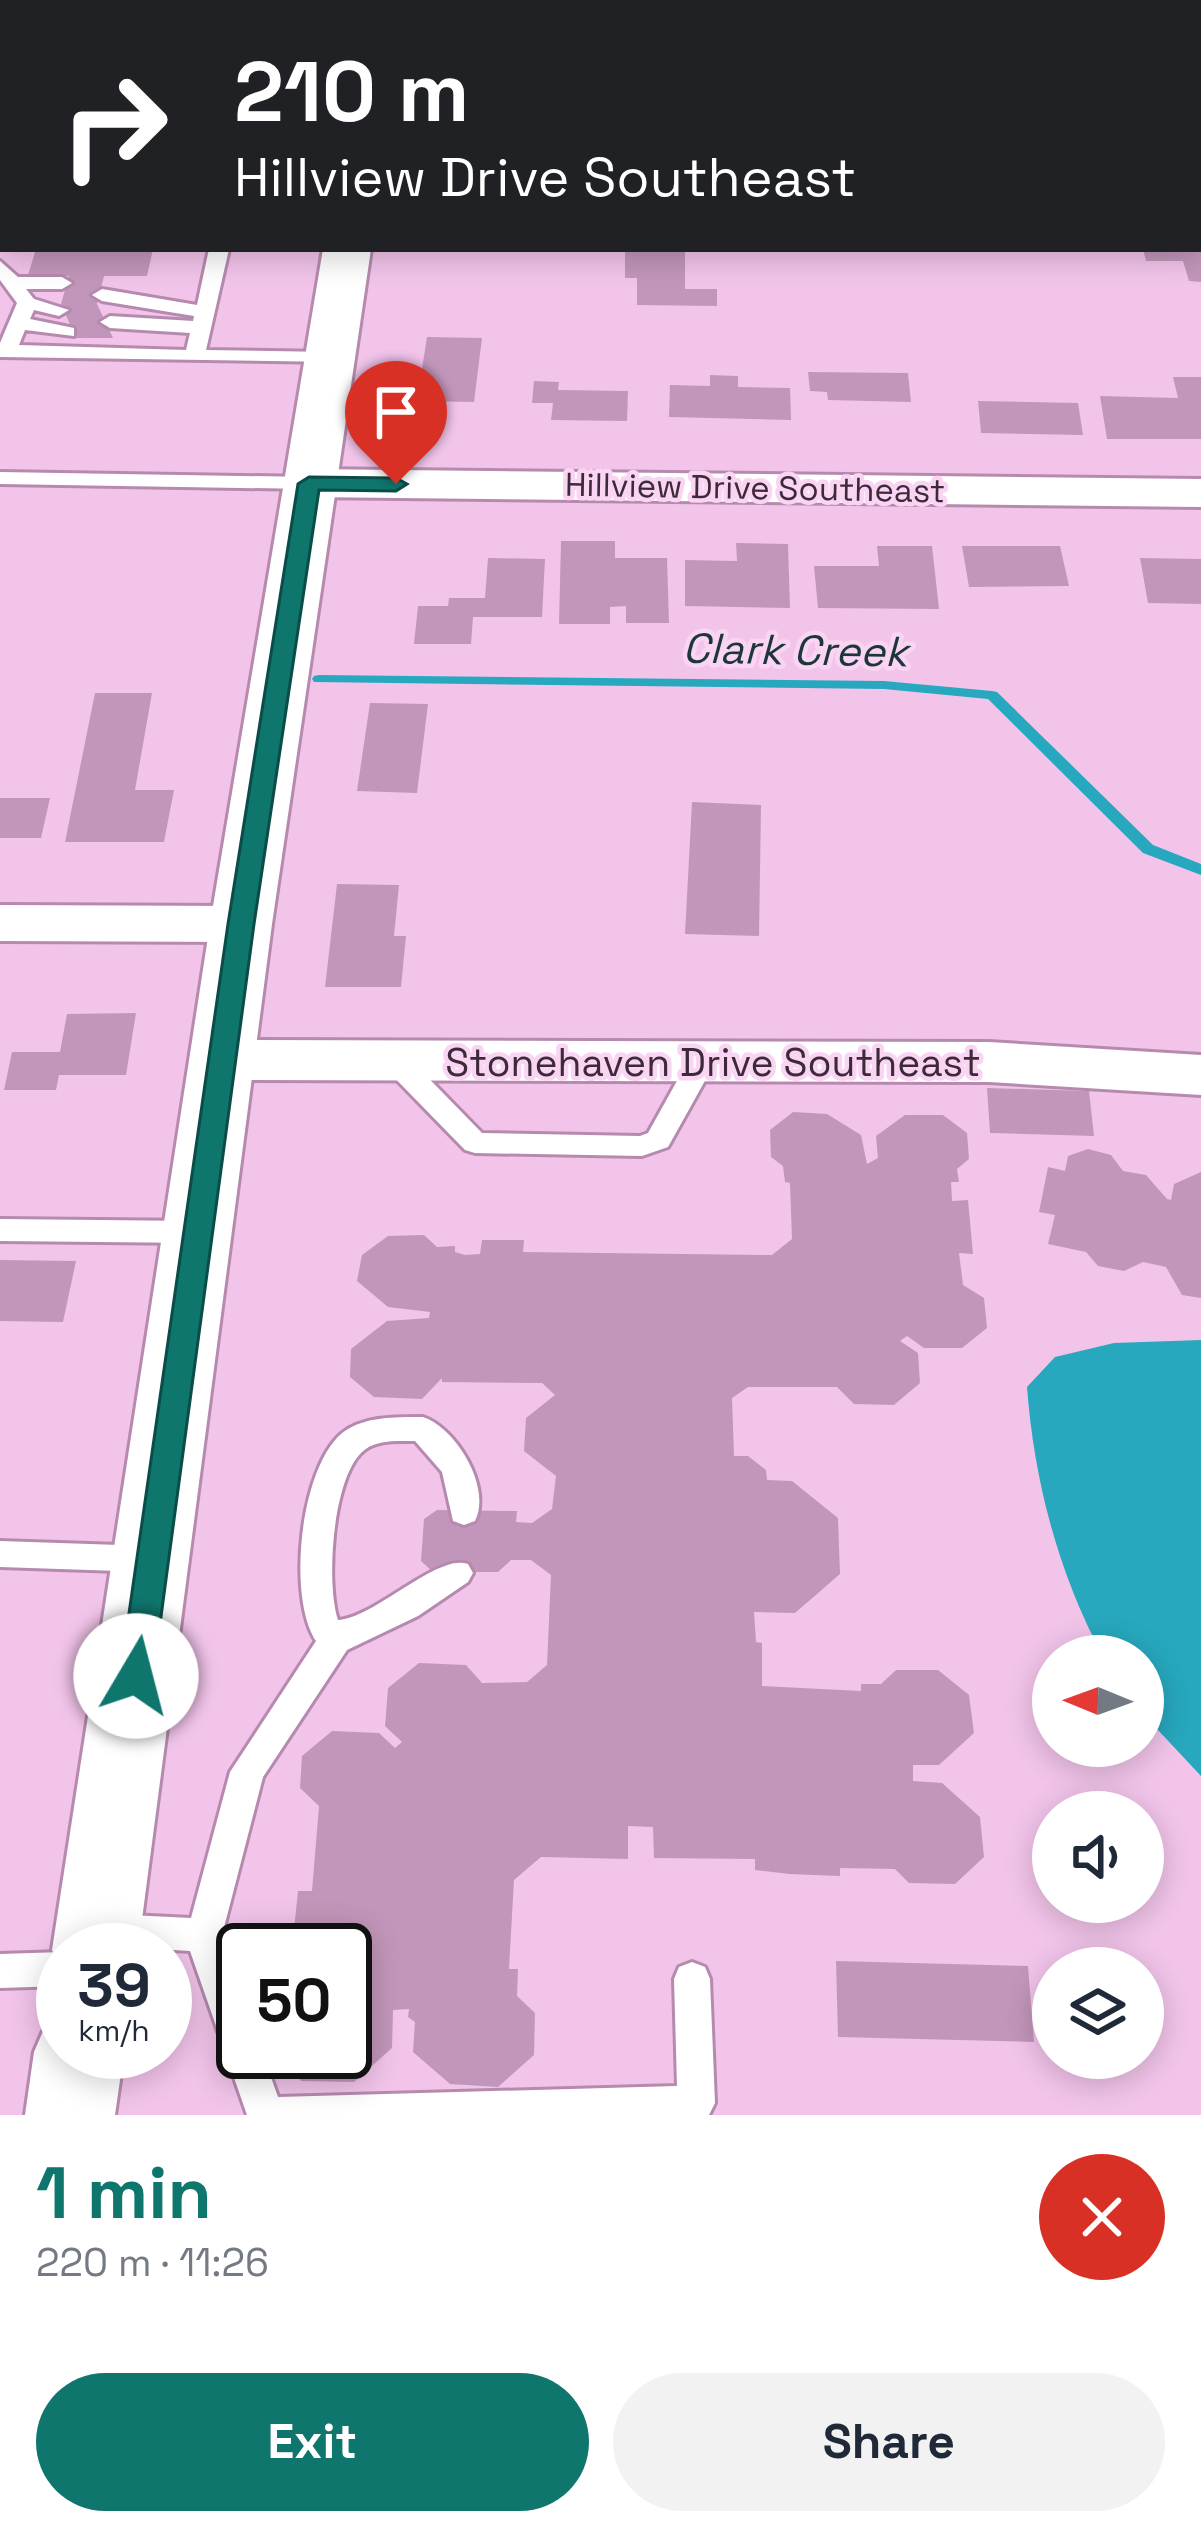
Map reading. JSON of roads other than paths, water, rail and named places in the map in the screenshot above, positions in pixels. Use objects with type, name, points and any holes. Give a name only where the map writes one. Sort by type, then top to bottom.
[{"type":"main road","points":[[91,1923],[153,1559],[241,924],[347,252]]},
{"type":"main road","points":[[70,2115],[76,2079]]},
{"type":"street","name":"Hillview Drive Southeast","points":[[309,484],[1201,493]]},
{"type":"street","points":[[0,922],[241,924]]},
{"type":"street","name":"Stonehaven Drive Southeast","points":[[224,1060],[989,1062],[1201,1075]]},
{"type":"lane","points":[[202,327],[218,252]]},
{"type":"lane","points":[[18,297],[3,351],[202,327]]},
{"type":"lane","points":[[18,297],[62,308],[18,297]]},
{"type":"lane","points":[[202,327],[109,308],[329,358]]},
{"type":"lane","points":[[0,478],[309,484]]},
{"type":"lane","points":[[394,1060],[475,1144],[642,1146],[658,1140],[702,1061]]},
{"type":"lane","points":[[0,1230],[200,1232]]},
{"type":"lane","points":[[334,1640],[321,1623],[320,1540],[333,1476],[349,1444],[382,1430],[423,1429],[457,1468],[464,1512]]},
{"type":"lane","points":[[0,1554],[153,1559]]},
{"type":"lane","points":[[216,1971],[204,1937],[247,1772],[334,1640],[407,1606],[457,1573]]},
{"type":"lane","points":[[192,1938],[204,1937]]},
{"type":"lane","points":[[0,1971],[36,1962]]},
{"type":"lane","points":[[279,2115],[696,2103],[692,1979]]},
{"type":"lane","points":[[254,2079],[266,2115]]},
{"type":"water","points":[[1201,1340],[1201,1776],[1164,1736],[1164,1635],[1092,1635],[1061,1559],[1036,1457],[1027,1387],[1055,1357],[1114,1343]]},
{"type":"waterway","name":"Clark Creek","points":[[319,679],[884,685],[992,695],[1148,849],[1201,870]]}]
